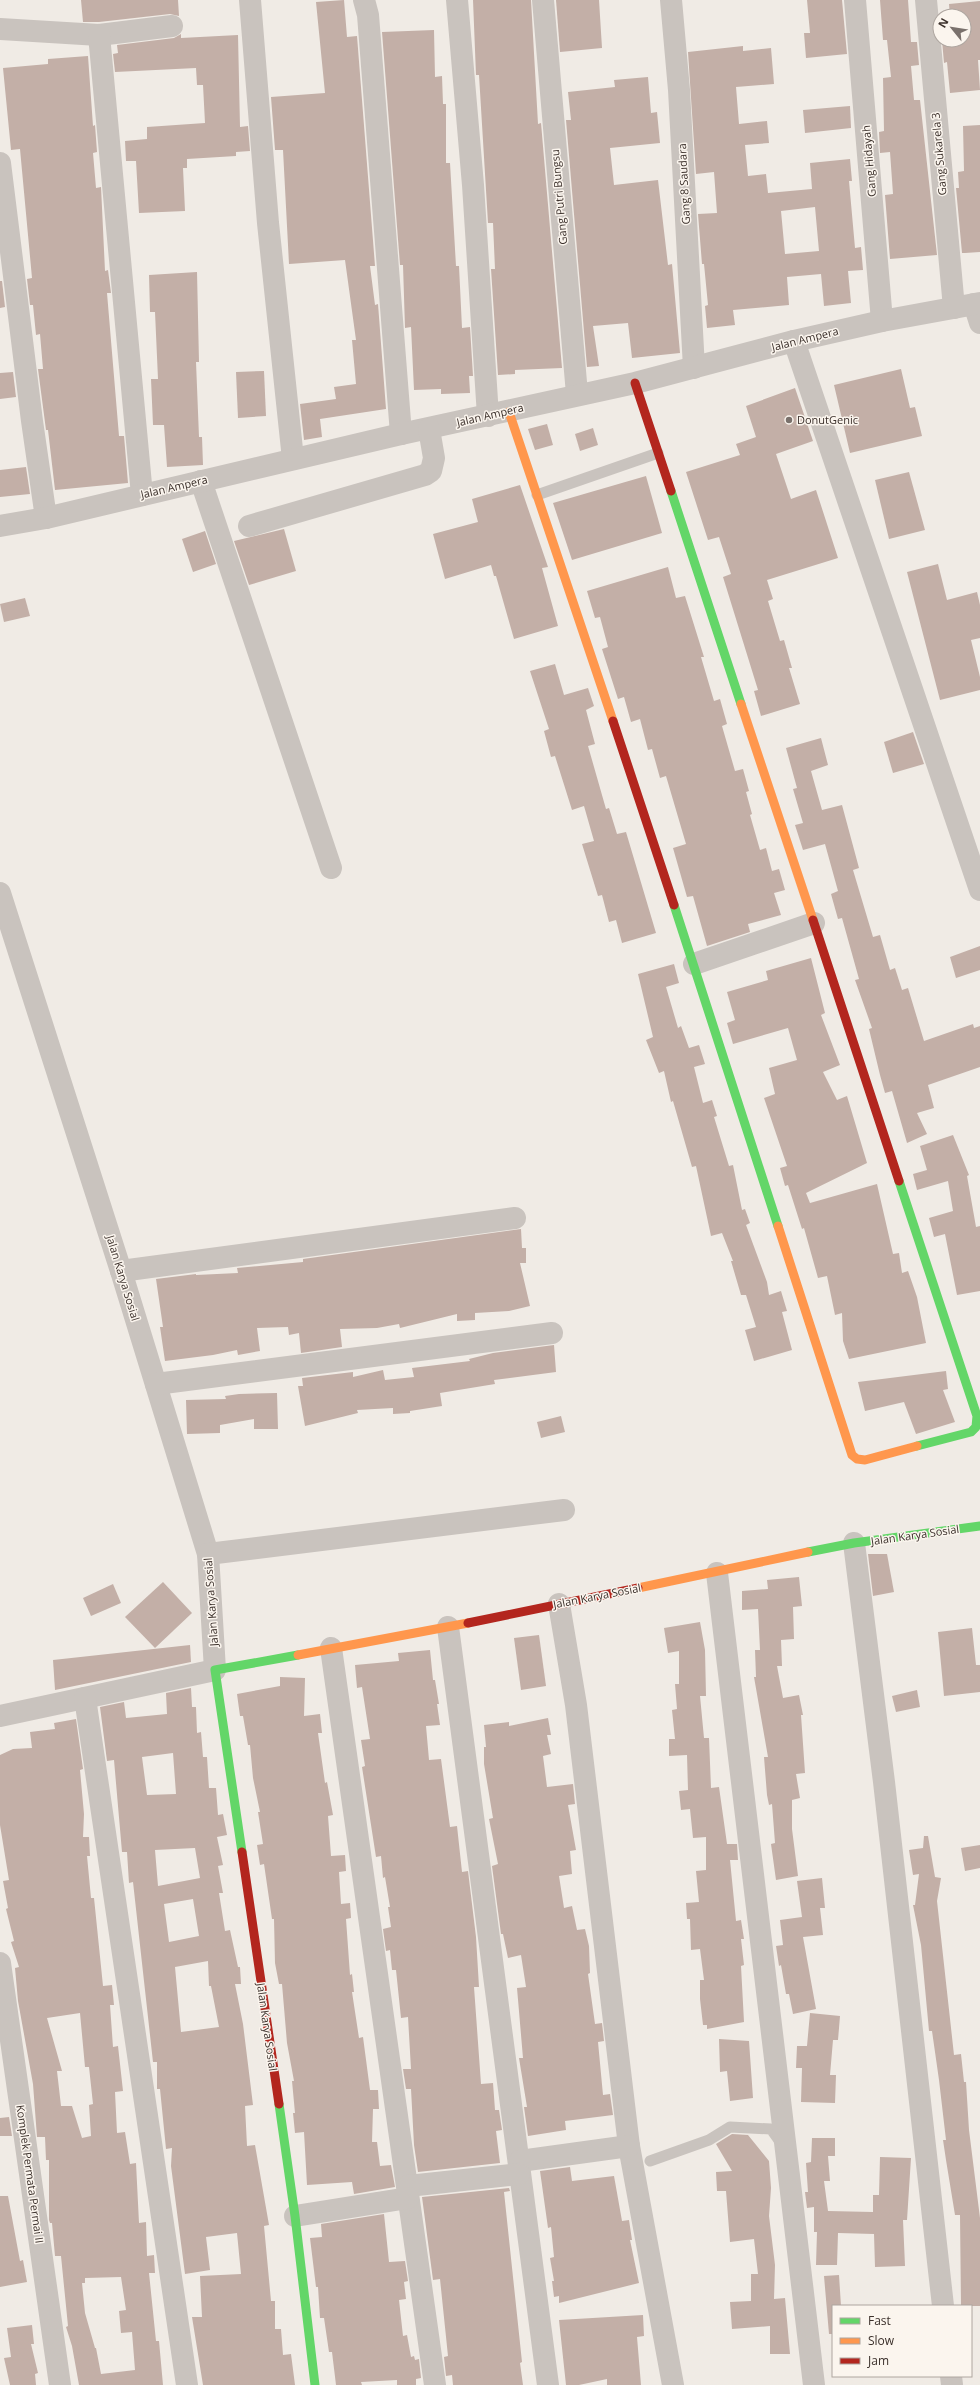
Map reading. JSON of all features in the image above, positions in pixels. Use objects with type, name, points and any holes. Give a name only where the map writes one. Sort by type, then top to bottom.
[{"type":"street","points":[[250,0],[268,223],[293,459]]},
{"type":"street","points":[[364,0],[368,15],[401,434]]},
{"type":"street","points":[[458,0],[473,185],[488,416]]},
{"type":"street","name":"Gang Putri Bungsu","points":[[543,0],[577,394]]},
{"type":"street","name":"Gang 8 Saudara","points":[[671,0],[679,90],[694,368]]},
{"type":"street","name":"Gang Hidayah","points":[[856,0],[882,321]]},
{"type":"street","name":"Gang Sukarela 3","points":[[926,0],[972,309]]},
{"type":"street","points":[[0,29],[99,35],[172,26]]},
{"type":"street","points":[[99,35],[142,495]]},
{"type":"street","points":[[0,163],[32,421],[46,518]]},
{"type":"street","name":"Jalan Ampera","points":[[0,526],[46,518],[401,434],[429,433],[488,416],[577,394],[635,383],[794,341],[882,321],[972,309]]},
{"type":"street","points":[[794,341],[980,890]]},
{"type":"street","points":[[509,412],[694,964],[852,1455],[857,1460],[865,1460],[971,1432],[976,1427],[977,1416],[635,383]]},
{"type":"street","points":[[249,526],[425,475],[431,471],[434,458],[429,433]]},
{"type":"street","points":[[201,481],[331,868]]},
{"type":"street","name":"Jalan Karya Sosial","points":[[0,893],[121,1271],[208,1554],[215,1670],[295,2216],[315,2385]]},
{"type":"street","points":[[694,964],[814,923]]},
{"type":"street","points":[[121,1271],[515,1218]]},
{"type":"street","points":[[156,1384],[552,1333]]},
{"type":"street","points":[[208,1554],[564,1510]]},
{"type":"street","name":"Jalan Karya Sosial","points":[[215,1670],[448,1627],[718,1573],[854,1543],[980,1526]]},
{"type":"street","points":[[854,1543],[884,1782],[943,2305]]},
{"type":"street","points":[[718,1573],[814,2385]]},
{"type":"street","points":[[559,1604],[576,1705],[629,2146],[673,2385]]},
{"type":"street","points":[[448,1627],[548,2385]]},
{"type":"street","points":[[331,1648],[435,2385]]},
{"type":"street","points":[[0,1716],[215,1670]]},
{"type":"street","points":[[86,1698],[187,2385]]},
{"type":"street","name":"Komplek Permata Permai II","points":[[0,1963],[60,2385]]},
{"type":"street","points":[[295,2216],[520,2167],[629,2146]]},
{"type":"lane","points":[[537,494],[658,453]]},
{"type":"lane","points":[[650,2161],[709,2140],[730,2127],[771,2129],[786,2151]]},
{"type":"building","points":[[81,0],[178,0],[179,16],[170,14],[99,22],[83,22]]},
{"type":"building","points":[[344,0],[347,37],[357,36],[375,266],[370,266],[375,305],[378,304],[386,409],[320,419],[322,437],[304,440],[300,404],[336,399],[334,387],[356,384],[352,340],[356,340],[345,260],[289,264],[283,150],[275,150],[271,97],[325,93],[316,2]]},
{"type":"building","points":[[473,0],[531,0],[538,124],[541,123],[562,368],[515,370],[515,374],[498,375],[491,269],[495,269],[493,223],[488,223],[479,75],[476,75]]},
{"type":"building","points":[[556,0],[599,0],[602,48],[560,52]]},
{"type":"building","points":[[807,0],[842,0],[847,54],[806,58],[804,33],[810,33]]},
{"type":"building","points":[[880,0],[908,0],[911,42],[917,42],[919,65],[911,66],[914,100],[920,100],[937,255],[890,259],[885,195],[893,194],[890,152],[880,153],[879,132],[884,131],[883,78],[891,77],[887,40],[883,40]]},
{"type":"building","points":[[980,1],[980,60],[978,60],[980,90],[950,93],[947,62],[944,63],[943,48],[972,48],[972,8],[949,8],[949,4]]},
{"type":"building","points":[[434,30],[435,77],[442,76],[443,104],[446,104],[446,163],[450,163],[456,266],[459,266],[462,328],[470,327],[473,376],[469,376],[470,393],[441,394],[441,389],[414,390],[411,327],[405,328],[403,265],[400,265],[382,32]]},
{"type":"building","points":[[181,34],[181,38],[238,35],[240,127],[248,126],[250,151],[236,152],[236,156],[187,159],[187,168],[183,168],[185,211],[139,213],[136,161],[126,161],[125,141],[147,139],[147,127],[205,123],[203,85],[197,85],[196,68],[115,72],[113,54],[118,53],[117,45],[174,38]]},
{"type":"building","points":[[743,46],[743,51],[771,48],[774,84],[736,87],[739,124],[767,121],[769,143],[745,145],[748,176],[766,174],[768,193],[812,189],[810,163],[850,159],[852,181],[849,181],[855,248],[861,247],[863,270],[848,271],[851,303],[824,306],[821,274],[787,277],[789,305],[733,310],[735,325],[707,328],[705,306],[708,305],[704,264],[702,264],[698,214],[717,213],[714,172],[696,174],[688,52]],"holes":[[[815,207],[819,251],[785,254],[781,211]]]},
{"type":"building","points":[[88,56],[93,126],[95,125],[97,152],[93,153],[96,188],[101,187],[105,271],[108,270],[111,293],[107,293],[119,436],[124,436],[128,483],[55,490],[48,430],[46,430],[38,369],[43,369],[40,334],[36,335],[33,305],[30,305],[27,279],[32,278],[20,149],[11,150],[3,68],[48,64],[48,59]]},
{"type":"building","points":[[648,77],[651,113],[657,112],[660,143],[610,148],[614,185],[658,180],[668,265],[672,264],[680,353],[632,358],[628,323],[593,326],[599,366],[587,367],[566,120],[571,120],[568,92],[615,87],[614,80]]},
{"type":"building","points":[[850,106],[851,128],[805,133],[803,110]]},
{"type":"building","points":[[980,125],[980,252],[962,253],[956,188],[959,188],[958,172],[964,171],[963,126]]},
{"type":"building","points":[[197,272],[199,362],[196,362],[199,437],[202,437],[203,465],[167,467],[164,425],[153,425],[151,379],[158,379],[155,312],[150,312],[149,275]]},
{"type":"building","points":[[0,281],[2,281],[5,307],[0,308]]},
{"type":"building","points":[[901,369],[910,408],[915,407],[922,436],[850,453],[834,385]]},
{"type":"building","points":[[264,371],[266,416],[238,418],[236,372]]},
{"type":"building","points":[[13,372],[16,397],[0,399],[0,373]]},
{"type":"building","points":[[795,388],[813,441],[776,454],[791,499],[816,490],[838,558],[767,580],[773,599],[768,601],[780,641],[784,640],[792,668],[789,668],[800,704],[761,716],[754,691],[758,690],[723,577],[731,574],[719,537],[708,540],[686,472],[740,455],[736,444],[756,437],[746,406]]},
{"type":"building","points":[[547,424],[553,445],[535,450],[528,429]]},
{"type":"building","points":[[593,428],[598,445],[580,451],[575,434]]},
{"type":"building","points":[[26,467],[30,494],[0,497],[0,470]]},
{"type":"building","points":[[909,472],[925,530],[889,539],[875,480]]},
{"type":"building","points":[[646,476],[662,533],[572,560],[553,503]]},
{"type":"building","points":[[520,485],[548,567],[542,568],[558,626],[514,639],[496,576],[494,576],[491,565],[445,579],[433,534],[478,522],[472,499]]},
{"type":"building","points":[[284,529],[296,571],[249,585],[234,541]]},
{"type":"building","points":[[205,531],[216,564],[193,572],[182,539]]},
{"type":"building","points":[[938,564],[947,600],[977,592],[980,605],[980,638],[971,640],[980,677],[980,690],[940,700],[907,572]]},
{"type":"building","points":[[668,567],[676,598],[685,596],[704,657],[701,657],[714,701],[720,699],[727,724],[722,726],[735,771],[743,769],[749,791],[746,792],[752,814],[750,815],[760,850],[766,848],[772,871],[779,869],[785,890],[774,893],[781,915],[748,924],[750,932],[707,946],[693,896],[687,897],[673,848],[686,844],[666,776],[660,778],[652,749],[648,750],[640,719],[631,722],[624,697],[618,699],[602,649],[608,647],[600,617],[595,618],[587,591]]},
{"type":"building","points":[[25,598],[30,616],[4,622],[0,604]]},
{"type":"building","points":[[555,664],[564,695],[588,688],[594,706],[586,710],[595,744],[588,746],[606,809],[609,808],[617,834],[626,832],[656,933],[622,943],[616,920],[609,922],[602,895],[598,896],[582,844],[594,841],[584,806],[572,810],[555,756],[551,757],[544,731],[549,729],[530,671]]},
{"type":"building","points":[[913,732],[924,764],[893,773],[884,742]]},
{"type":"building","points":[[821,738],[828,765],[811,771],[822,810],[842,805],[859,868],[853,870],[873,937],[880,935],[890,970],[895,968],[902,990],[908,988],[924,1041],[973,1024],[974,1028],[980,1026],[980,1067],[928,1085],[934,1108],[917,1113],[927,1134],[907,1143],[892,1091],[885,1093],[880,1075],[869,1029],[872,1028],[855,980],[859,979],[842,918],[838,919],[831,894],[838,891],[825,844],[803,850],[795,825],[803,823],[793,789],[797,788],[786,748]]},
{"type":"building","points":[[980,946],[980,970],[956,978],[950,957]]},
{"type":"building","points":[[811,958],[825,1013],[821,1015],[840,1065],[823,1072],[837,1100],[847,1096],[867,1163],[806,1193],[810,1203],[877,1184],[893,1254],[899,1253],[902,1273],[908,1271],[917,1297],[926,1343],[849,1359],[843,1341],[842,1313],[835,1315],[827,1276],[818,1278],[804,1228],[802,1229],[788,1185],[785,1186],[780,1168],[787,1166],[764,1098],[775,1094],[769,1068],[797,1060],[788,1028],[733,1044],[727,1023],[735,1020],[727,992],[768,980],[766,971]]},
{"type":"building","points":[[674,964],[679,983],[666,987],[678,1028],[681,1026],[689,1048],[699,1045],[705,1064],[694,1067],[703,1103],[712,1100],[717,1116],[714,1117],[729,1166],[733,1165],[742,1210],[745,1209],[750,1223],[746,1225],[767,1282],[769,1295],[781,1291],[787,1311],[782,1312],[792,1350],[754,1361],[745,1330],[756,1327],[746,1295],[741,1295],[731,1261],[733,1261],[722,1233],[711,1236],[696,1166],[692,1167],[673,1101],[671,1102],[664,1071],[659,1073],[646,1040],[653,1037],[638,974]]},
{"type":"building","points":[[953,1135],[969,1175],[967,1176],[976,1227],[980,1226],[980,1291],[957,1295],[945,1234],[934,1237],[929,1218],[953,1211],[948,1181],[917,1190],[913,1174],[927,1170],[920,1146]]},
{"type":"building","points":[[521,1229],[522,1248],[526,1248],[526,1263],[520,1263],[530,1306],[509,1311],[475,1313],[475,1320],[457,1321],[457,1314],[400,1328],[399,1324],[377,1328],[340,1329],[342,1347],[301,1353],[299,1333],[289,1335],[288,1327],[257,1328],[260,1351],[238,1355],[237,1350],[213,1355],[165,1361],[160,1327],[163,1327],[156,1279],[196,1274],[238,1273],[237,1268],[303,1262],[303,1259]]},
{"type":"building","points":[[554,1345],[556,1372],[494,1380],[495,1384],[440,1393],[442,1406],[410,1411],[410,1413],[393,1414],[393,1408],[357,1410],[358,1413],[305,1426],[298,1386],[303,1386],[302,1378],[353,1372],[353,1377],[383,1370],[385,1380],[414,1377],[412,1368],[470,1361],[469,1359],[493,1353]]},
{"type":"building","points":[[946,1371],[948,1389],[943,1390],[955,1422],[916,1434],[904,1402],[865,1411],[858,1382]]},
{"type":"building","points":[[277,1393],[278,1429],[254,1429],[254,1419],[220,1425],[220,1433],[187,1434],[186,1400],[226,1399],[225,1396],[239,1394]]},
{"type":"building","points":[[561,1416],[565,1432],[541,1438],[537,1422]]},
{"type":"building","points":[[868,1554],[887,1554],[894,1592],[873,1596]]},
{"type":"building","points":[[799,1577],[802,1606],[793,1607],[794,1639],[781,1640],[782,1666],[777,1666],[783,1698],[799,1695],[803,1715],[801,1715],[805,1773],[796,1774],[800,1798],[792,1800],[792,1829],[798,1876],[776,1880],[771,1844],[775,1843],[772,1804],[769,1805],[767,1795],[764,1757],[768,1757],[754,1677],[756,1677],[755,1650],[760,1650],[758,1609],[742,1610],[742,1591],[768,1589],[767,1580]]},
{"type":"building","points":[[163,1582],[192,1613],[155,1648],[125,1617]]},
{"type":"building","points":[[113,1584],[121,1603],[91,1616],[83,1598]]},
{"type":"building","points":[[700,1622],[705,1650],[706,1696],[700,1696],[704,1738],[709,1738],[711,1788],[719,1787],[727,1844],[737,1844],[738,1860],[730,1860],[736,1921],[741,1920],[744,1939],[741,1939],[744,1965],[741,1966],[744,2022],[707,2029],[707,2025],[703,2025],[700,1999],[700,1980],[704,1980],[700,1949],[691,1950],[690,1919],[687,1919],[686,1903],[699,1902],[696,1871],[706,1870],[706,1837],[693,1838],[690,1809],[681,1810],[679,1791],[688,1790],[687,1755],[669,1756],[669,1739],[675,1739],[672,1710],[677,1709],[675,1684],[679,1684],[679,1651],[668,1653],[664,1628]]},
{"type":"building","points":[[972,1628],[976,1665],[980,1665],[980,1692],[944,1696],[938,1632]]},
{"type":"building","points":[[539,1635],[546,1686],[521,1690],[514,1638]]},
{"type":"building","points":[[190,1645],[191,1662],[55,1690],[53,1660]]},
{"type":"building","points":[[430,1650],[433,1680],[435,1680],[439,1704],[437,1704],[440,1725],[426,1726],[429,1760],[441,1759],[450,1827],[457,1826],[462,1872],[468,1871],[476,1937],[479,1987],[474,1987],[481,2084],[493,2083],[495,2110],[499,2110],[502,2130],[496,2131],[500,2163],[418,2172],[414,2145],[411,2089],[406,2089],[403,2069],[411,2069],[408,2017],[401,2018],[396,1970],[392,1970],[390,1950],[386,1951],[383,1929],[391,1927],[388,1907],[390,1907],[385,1877],[383,1878],[381,1856],[376,1857],[362,1767],[365,1766],[361,1740],[370,1739],[362,1687],[357,1688],[355,1665],[399,1661],[398,1653]]},
{"type":"building","points":[[280,1677],[305,1678],[304,1716],[320,1714],[322,1733],[318,1733],[325,1783],[327,1782],[333,1815],[328,1816],[331,1856],[345,1855],[346,1871],[339,1872],[341,1904],[350,1903],[351,1918],[346,1919],[350,1975],[352,1974],[354,1992],[352,1992],[359,2038],[363,2037],[370,2090],[378,2090],[379,2109],[373,2109],[372,2142],[377,2142],[380,2166],[391,2165],[395,2187],[354,2194],[352,2182],[307,2185],[304,2132],[295,2133],[292,2081],[294,2081],[287,2043],[282,1984],[279,1984],[275,1963],[274,1919],[272,1919],[264,1864],[260,1865],[257,1845],[263,1844],[258,1812],[260,1812],[253,1778],[250,1745],[248,1745],[243,1716],[240,1716],[237,1694],[280,1686]]},
{"type":"building","points":[[191,1688],[192,1707],[196,1707],[197,1733],[201,1732],[203,1757],[207,1757],[209,1788],[216,1788],[218,1815],[223,1814],[227,1835],[217,1837],[223,1865],[218,1866],[223,1893],[219,1893],[225,1931],[230,1930],[238,1967],[240,1967],[241,1984],[235,1984],[243,2024],[253,2105],[245,2106],[247,2146],[255,2145],[269,2225],[264,2226],[271,2301],[275,2301],[275,2329],[281,2329],[283,2355],[291,2354],[295,2385],[203,2385],[192,2317],[202,2317],[200,2276],[241,2274],[237,2233],[206,2237],[210,2270],[185,2274],[171,2166],[172,2148],[166,2149],[160,2089],[157,2089],[157,2062],[153,2062],[133,1882],[129,1883],[127,1852],[122,1852],[114,1760],[107,1761],[100,1707],[124,1702],[126,1718],[167,1714],[166,1693]],"holes":[[[173,1753],[176,1794],[147,1795],[142,1757]],[[195,1848],[200,1878],[158,1886],[155,1850]],[[193,1899],[199,1936],[169,1942],[164,1904]],[[208,1961],[209,1986],[211,1986],[219,2027],[181,2032],[175,1967]]]},
{"type":"building","points":[[917,1690],[920,1707],[896,1712],[892,1696]]},
{"type":"building","points":[[548,1718],[551,1735],[547,1735],[551,1754],[543,1756],[547,1787],[573,1784],[575,1804],[568,1805],[576,1850],[570,1851],[572,1874],[559,1876],[564,1908],[572,1906],[577,1930],[585,1929],[589,1946],[590,1973],[588,1974],[595,2024],[602,2023],[604,2041],[598,2042],[603,2095],[610,2094],[613,2115],[565,2121],[566,2130],[528,2136],[524,2107],[527,2107],[519,2058],[523,2058],[517,1988],[526,1987],[521,1955],[508,1958],[503,1934],[501,1934],[492,1866],[498,1864],[489,1819],[493,1818],[484,1764],[484,1747],[486,1747],[484,1725],[509,1722],[509,1726]]},
{"type":"building","points":[[76,1719],[83,1769],[80,1770],[84,1814],[83,1837],[89,1837],[90,1856],[87,1856],[91,1898],[94,1898],[103,1986],[112,1985],[114,2005],[110,2005],[113,2047],[118,2046],[123,2091],[115,2092],[117,2133],[125,2132],[130,2164],[136,2163],[139,2223],[146,2222],[147,2256],[154,2255],[155,2273],[149,2273],[156,2341],[159,2341],[163,2385],[79,2385],[72,2346],[66,2327],[68,2326],[61,2256],[55,2256],[52,2223],[50,2223],[49,2220],[49,2160],[46,2160],[45,2137],[37,2137],[33,2084],[18,2001],[15,1968],[19,1967],[11,1942],[14,1941],[6,1909],[8,1908],[3,1881],[9,1880],[0,1825],[0,1755],[13,1749],[32,1748],[30,1732],[55,1729],[54,1723]],"holes":[[[80,2013],[85,2067],[89,2067],[93,2104],[89,2105],[91,2136],[82,2138],[72,2106],[61,2106],[57,2071],[62,2071],[47,2018]],[[121,2277],[126,2310],[119,2311],[121,2333],[132,2332],[135,2370],[101,2374],[96,2348],[85,2313],[82,2283],[85,2283],[85,2278]]]},
{"type":"building","points":[[924,1836],[928,1836],[935,1877],[941,1878],[937,1901],[954,2055],[961,2054],[964,2082],[966,2082],[969,2130],[980,2218],[980,2306],[961,2305],[960,2215],[955,2215],[946,2160],[943,2140],[946,2140],[939,2080],[932,2031],[929,2031],[921,1945],[913,1905],[915,1905],[919,1874],[913,1875],[909,1850],[923,1848]]},
{"type":"building","points":[[980,1845],[980,1868],[965,1871],[961,1848]]},
{"type":"building","points":[[822,1878],[825,1908],[820,1908],[823,1935],[803,1937],[816,2009],[793,2014],[789,1994],[786,1994],[781,1965],[779,1966],[776,1946],[783,1945],[780,1920],[802,1917],[797,1881]]},
{"type":"building","points":[[810,2013],[840,2016],[838,2040],[833,2040],[830,2075],[836,2075],[835,2103],[801,2102],[802,2068],[796,2068],[797,2046],[807,2046]]},
{"type":"building","points":[[719,2039],[749,2041],[753,2098],[730,2101],[727,2071],[720,2072]]},
{"type":"building","points":[[9,2117],[12,2136],[0,2136],[0,2118]]},
{"type":"building","points":[[732,2134],[748,2135],[769,2161],[771,2188],[769,2216],[775,2265],[774,2299],[785,2298],[790,2354],[770,2354],[770,2326],[732,2329],[730,2302],[751,2301],[751,2274],[758,2274],[754,2239],[730,2242],[726,2191],[717,2191],[716,2172],[732,2171],[716,2144]]},
{"type":"building","points":[[812,2138],[835,2138],[835,2156],[828,2156],[830,2181],[824,2181],[828,2211],[873,2212],[873,2195],[879,2195],[880,2157],[911,2158],[907,2220],[903,2220],[905,2266],[875,2267],[874,2234],[838,2233],[837,2265],[816,2265],[817,2232],[814,2232],[814,2207],[807,2208],[805,2192],[808,2192],[806,2163],[811,2162]]},
{"type":"building","points":[[570,2167],[572,2181],[614,2176],[622,2221],[629,2220],[632,2240],[630,2240],[639,2283],[559,2303],[559,2296],[554,2297],[552,2281],[554,2281],[550,2258],[554,2257],[551,2227],[548,2228],[540,2171]]},
{"type":"building","points":[[509,2188],[510,2191],[504,2192],[522,2362],[520,2363],[523,2385],[453,2385],[452,2375],[446,2376],[444,2357],[448,2356],[440,2279],[433,2280],[422,2197]]},
{"type":"building","points":[[0,2196],[8,2196],[20,2261],[23,2260],[27,2282],[0,2287]]},
{"type":"building","points":[[384,2214],[389,2262],[405,2261],[408,2281],[404,2282],[406,2299],[399,2300],[403,2336],[407,2335],[411,2357],[414,2356],[415,2360],[419,2359],[421,2378],[416,2379],[416,2385],[397,2385],[397,2380],[361,2382],[362,2385],[336,2385],[332,2352],[329,2352],[324,2318],[320,2318],[318,2287],[316,2287],[310,2238],[322,2237],[321,2224]]},
{"type":"building","points":[[839,2275],[841,2305],[832,2305],[832,2334],[829,2334],[824,2276]]},
{"type":"building","points":[[643,2315],[644,2336],[637,2337],[641,2385],[607,2385],[607,2379],[579,2385],[566,2385],[559,2320]]},
{"type":"building","points":[[32,2325],[34,2344],[31,2344],[38,2373],[35,2374],[36,2385],[10,2385],[4,2358],[11,2357],[7,2328]]},
{"type":"traffic: fast","points":[[671,491],[741,704]]},
{"type":"traffic: fast","points":[[674,905],[778,1226]]},
{"type":"traffic: fast","points":[[899,1181],[977,1416],[976,1427],[971,1432],[917,1446]]},
{"type":"traffic: fast","points":[[808,1552],[854,1543],[980,1526]]},
{"type":"traffic: fast","points":[[242,1852],[215,1670],[298,1655]]},
{"type":"traffic: fast","points":[[279,2104],[295,2216],[315,2385]]},
{"type":"traffic: slow","points":[[509,412],[613,721]]},
{"type":"traffic: slow","points":[[741,704],[813,920]]},
{"type":"traffic: slow","points":[[778,1226],[852,1455],[857,1459],[865,1460],[917,1446]]},
{"type":"traffic: slow","points":[[638,1588],[808,1552]]},
{"type":"traffic: slow","points":[[298,1655],[468,1623]]},
{"type":"traffic: jam","points":[[635,383],[671,491]]},
{"type":"traffic: jam","points":[[613,721],[674,905]]},
{"type":"traffic: jam","points":[[813,920],[899,1181]]},
{"type":"traffic: jam","points":[[468,1623],[638,1588]]},
{"type":"traffic: jam","points":[[242,1852],[279,2104]]},
{"type":"place","name":"DonutGenic","points":[[789,420]]}]
